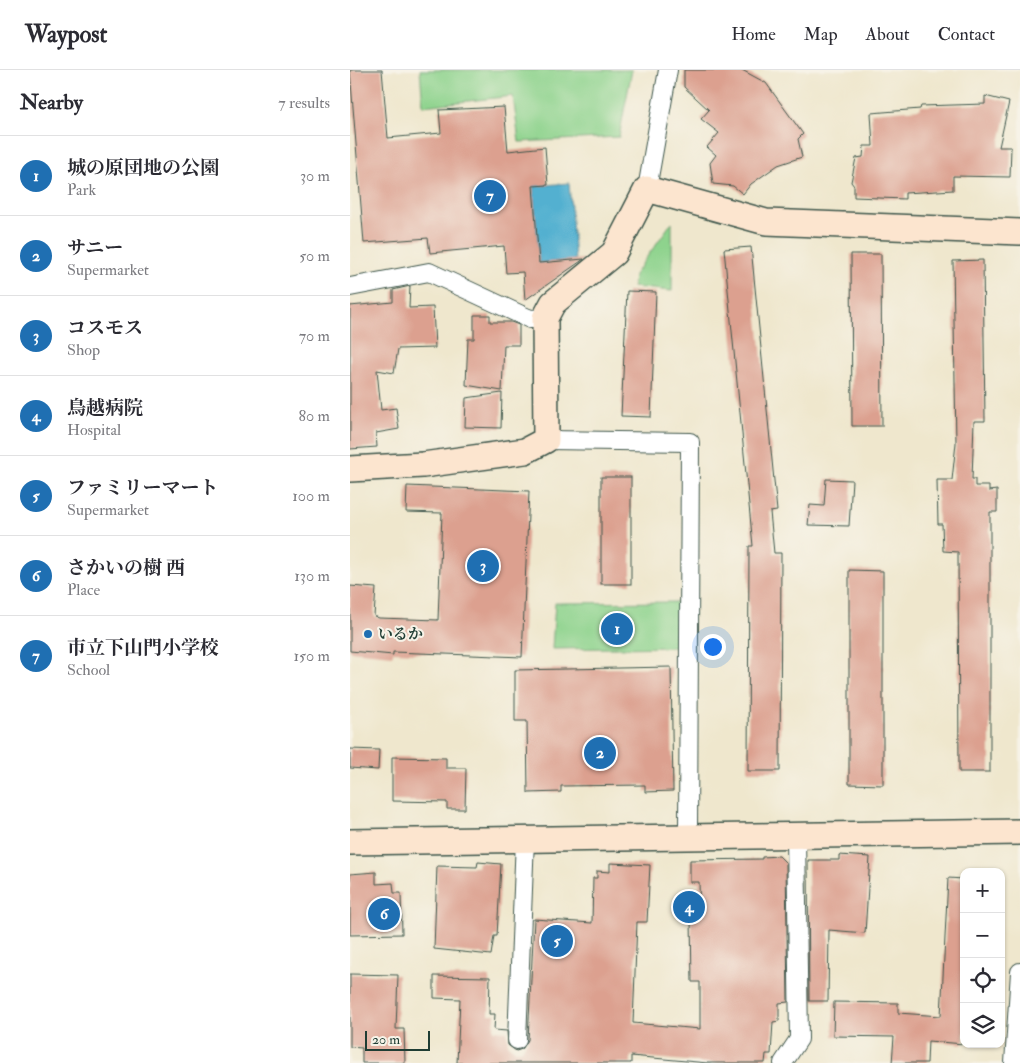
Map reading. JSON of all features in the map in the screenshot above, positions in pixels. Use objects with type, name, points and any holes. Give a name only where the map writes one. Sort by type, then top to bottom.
[{"type":"street","points":[[546,440],[545,318],[553,303],[614,253],[647,189],[668,70]]},
{"type":"street","points":[[647,189],[766,222],[1020,232]]},
{"type":"street","points":[[350,287],[430,272],[530,319],[545,318]]},
{"type":"street","points":[[350,469],[423,465],[525,451],[546,440],[690,442],[688,835]]},
{"type":"street","points":[[350,842],[688,835],[1020,832]]},
{"type":"street","points":[[782,1063],[799,1039],[796,835]]},
{"type":"street","points":[[517,1040],[525,839]]},
{"type":"street","points":[[1014,1063],[1020,972]]},
{"type":"green space","points":[[420,70],[632,70],[619,137],[519,142],[513,96],[423,106]]},
{"type":"green space","points":[[672,222],[672,291],[633,287],[634,275]]},
{"type":"green space","points":[[680,602],[680,647],[552,649],[555,603]]},
{"type":"water","points":[[569,183],[575,260],[539,263],[533,186]]},
{"type":"building","points":[[350,70],[382,70],[388,138],[441,133],[439,110],[504,107],[508,151],[545,147],[548,185],[533,186],[539,263],[584,259],[525,300],[523,272],[506,273],[504,246],[430,253],[428,238],[364,243]]},
{"type":"building","points":[[684,70],[742,70],[766,83],[803,134],[798,139],[802,157],[778,165],[751,184],[743,194],[733,186],[713,184],[710,163],[716,155],[707,147],[719,133],[701,119],[709,110],[684,87]]},
{"type":"building","points":[[985,96],[1009,102],[999,147],[1011,147],[1010,177],[953,176],[953,190],[905,193],[905,199],[854,197],[854,186],[851,182],[856,158],[863,157],[864,146],[873,146],[871,113],[920,109],[921,106],[985,104]]},
{"type":"building","points":[[751,247],[777,511],[770,512],[774,553],[781,553],[780,771],[748,771],[749,546],[753,546],[724,249]]},
{"type":"building","points":[[851,254],[881,254],[882,426],[852,426]]},
{"type":"building","points":[[983,260],[985,421],[974,421],[972,479],[975,479],[975,486],[989,486],[989,491],[997,490],[997,512],[990,512],[990,772],[959,772],[958,552],[943,551],[942,524],[938,524],[937,480],[952,480],[956,443],[953,261]]},
{"type":"building","points":[[410,286],[409,308],[433,307],[435,348],[398,349],[394,373],[377,370],[381,410],[396,408],[399,429],[376,433],[377,447],[350,449],[350,306],[393,302],[393,290]]},
{"type":"building","points":[[627,291],[656,292],[651,417],[621,416]]},
{"type":"building","points":[[474,315],[490,315],[490,322],[511,322],[519,325],[519,345],[504,345],[502,391],[466,385],[468,339],[474,339]]},
{"type":"building","points":[[502,393],[501,428],[465,427],[466,398]]},
{"type":"building","points":[[601,477],[631,477],[631,584],[601,584]]},
{"type":"building","points":[[826,479],[852,480],[849,526],[808,525],[810,505],[824,506]]},
{"type":"building","points":[[407,486],[529,491],[522,657],[393,652],[393,655],[350,651],[350,586],[376,588],[374,616],[379,618],[438,620],[442,513],[406,512]]},
{"type":"building","points":[[849,570],[883,571],[883,785],[849,784]]},
{"type":"building","points":[[671,667],[673,791],[645,792],[645,785],[561,786],[561,792],[528,793],[527,721],[515,721],[515,670]]},
{"type":"building","points":[[350,749],[379,750],[378,770],[350,768]]},
{"type":"building","points":[[392,757],[446,758],[446,768],[466,768],[465,809],[447,809],[447,802],[392,801]]},
{"type":"building","points":[[839,855],[870,857],[865,933],[829,930],[828,1001],[809,1001],[808,860],[839,860]]},
{"type":"building","points":[[779,856],[786,863],[788,1002],[779,1003],[779,1021],[773,1022],[771,1054],[766,1054],[765,1063],[708,1063],[631,1056],[631,1063],[457,1063],[460,999],[434,998],[434,976],[490,977],[489,1014],[495,1014],[494,1030],[507,1031],[508,1045],[516,1051],[522,1049],[528,1040],[534,919],[592,923],[593,878],[597,878],[597,871],[610,872],[610,863],[650,865],[647,922],[637,922],[633,1023],[700,1029],[700,982],[692,982],[691,919],[700,919],[699,882],[690,882],[690,860],[762,859],[762,857]]},
{"type":"building","points":[[478,862],[501,864],[497,936],[494,936],[491,955],[434,949],[437,866],[477,867]]},
{"type":"building","points":[[376,872],[376,884],[393,883],[394,893],[401,893],[402,934],[350,935],[350,874]]},
{"type":"building","points":[[948,878],[960,879],[960,1044],[928,1041],[927,1063],[892,1063],[894,1037],[833,1036],[834,1002],[898,1003],[898,1013],[941,1016]]},
{"type":"building","points":[[350,974],[398,975],[396,1029],[404,1029],[405,1063],[362,1063],[362,1048],[350,1047]]},
{"type":"place","name":"市立下山門小学校","points":[[490,196]]},
{"type":"place","name":"コスモス","points":[[483,566]]},
{"type":"place","name":"城の原団地の公園","points":[[617,629]]},
{"type":"place","name":"いるか","points":[[368,634]]},
{"type":"place","name":"サニー","points":[[600,753]]},
{"type":"place","name":"鳥越病院","points":[[689,907]]},
{"type":"place","name":"さかいの樹 西","points":[[384,914]]},
{"type":"place","name":"ファミリーマート","points":[[557,941]]}]
